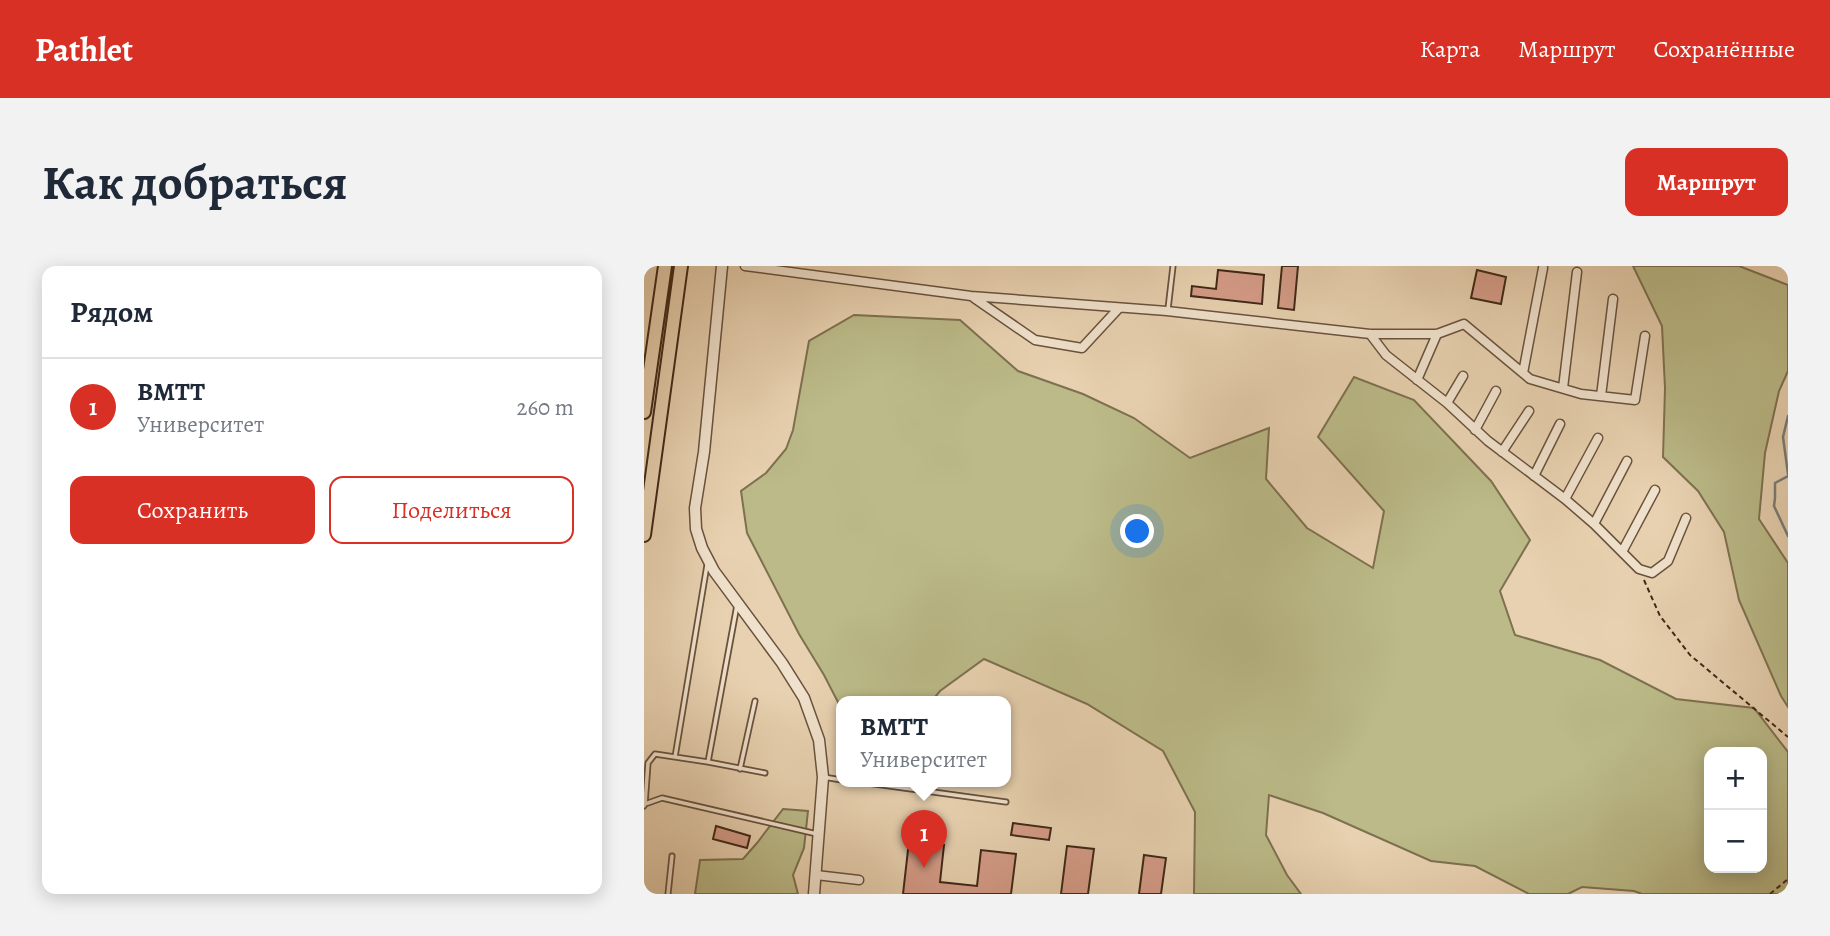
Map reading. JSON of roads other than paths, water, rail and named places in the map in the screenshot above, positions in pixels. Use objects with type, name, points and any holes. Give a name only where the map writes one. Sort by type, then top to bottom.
[{"type":"highway","points":[[644,412],[666,266]]},
{"type":"highway","points":[[644,535],[681,266]]},
{"type":"street","points":[[722,266],[704,452],[695,508],[696,529],[714,571],[782,663],[804,698],[819,740],[823,777],[814,894]]},
{"type":"street","points":[[745,266],[971,296],[1167,311],[1370,334],[1437,334],[1464,324],[1530,379],[1581,394],[1634,400],[1645,336]]},
{"type":"street","points":[[1523,373],[1543,268]]},
{"type":"street","points":[[1563,388],[1577,272]]},
{"type":"street","points":[[971,296],[1035,340],[1082,348],[1119,308]]},
{"type":"street","points":[[1601,396],[1613,299]]},
{"type":"street","points":[[1370,334],[1387,355],[1502,452],[1565,499],[1639,569],[1652,573],[1668,561],[1686,518]]},
{"type":"street","points":[[1417,380],[1437,334]]},
{"type":"street","points":[[1447,403],[1463,376]]},
{"type":"street","points":[[1475,429],[1496,391]]},
{"type":"street","points":[[1502,452],[1529,411]]},
{"type":"street","points":[[1534,476],[1560,424]]},
{"type":"street","points":[[1565,499],[1598,438]]},
{"type":"street","points":[[1594,524],[1627,461]]},
{"type":"street","points":[[1622,552],[1655,490]]},
{"type":"street","points":[[816,875],[859,880]]},
{"type":"lane","points":[[1167,311],[1173,266]]},
{"type":"lane","points":[[675,757],[708,559]]},
{"type":"lane","points":[[708,762],[737,603]]},
{"type":"lane","points":[[740,769],[755,701]]},
{"type":"lane","points":[[765,773],[655,754],[648,763],[645,805],[662,797],[819,834]]},
{"type":"lane","points":[[823,777],[836,779]]},
{"type":"lane","points":[[896,787],[1006,802]]},
{"type":"lane","points":[[668,894],[672,856]]},
{"type":"waterway","points":[[1788,416],[1783,437],[1788,474]]},
{"type":"waterway","points":[[1788,476],[1775,483],[1774,506],[1788,536]]},
{"type":"place","name":"ВМТТ","points":[[924,868]]}]
